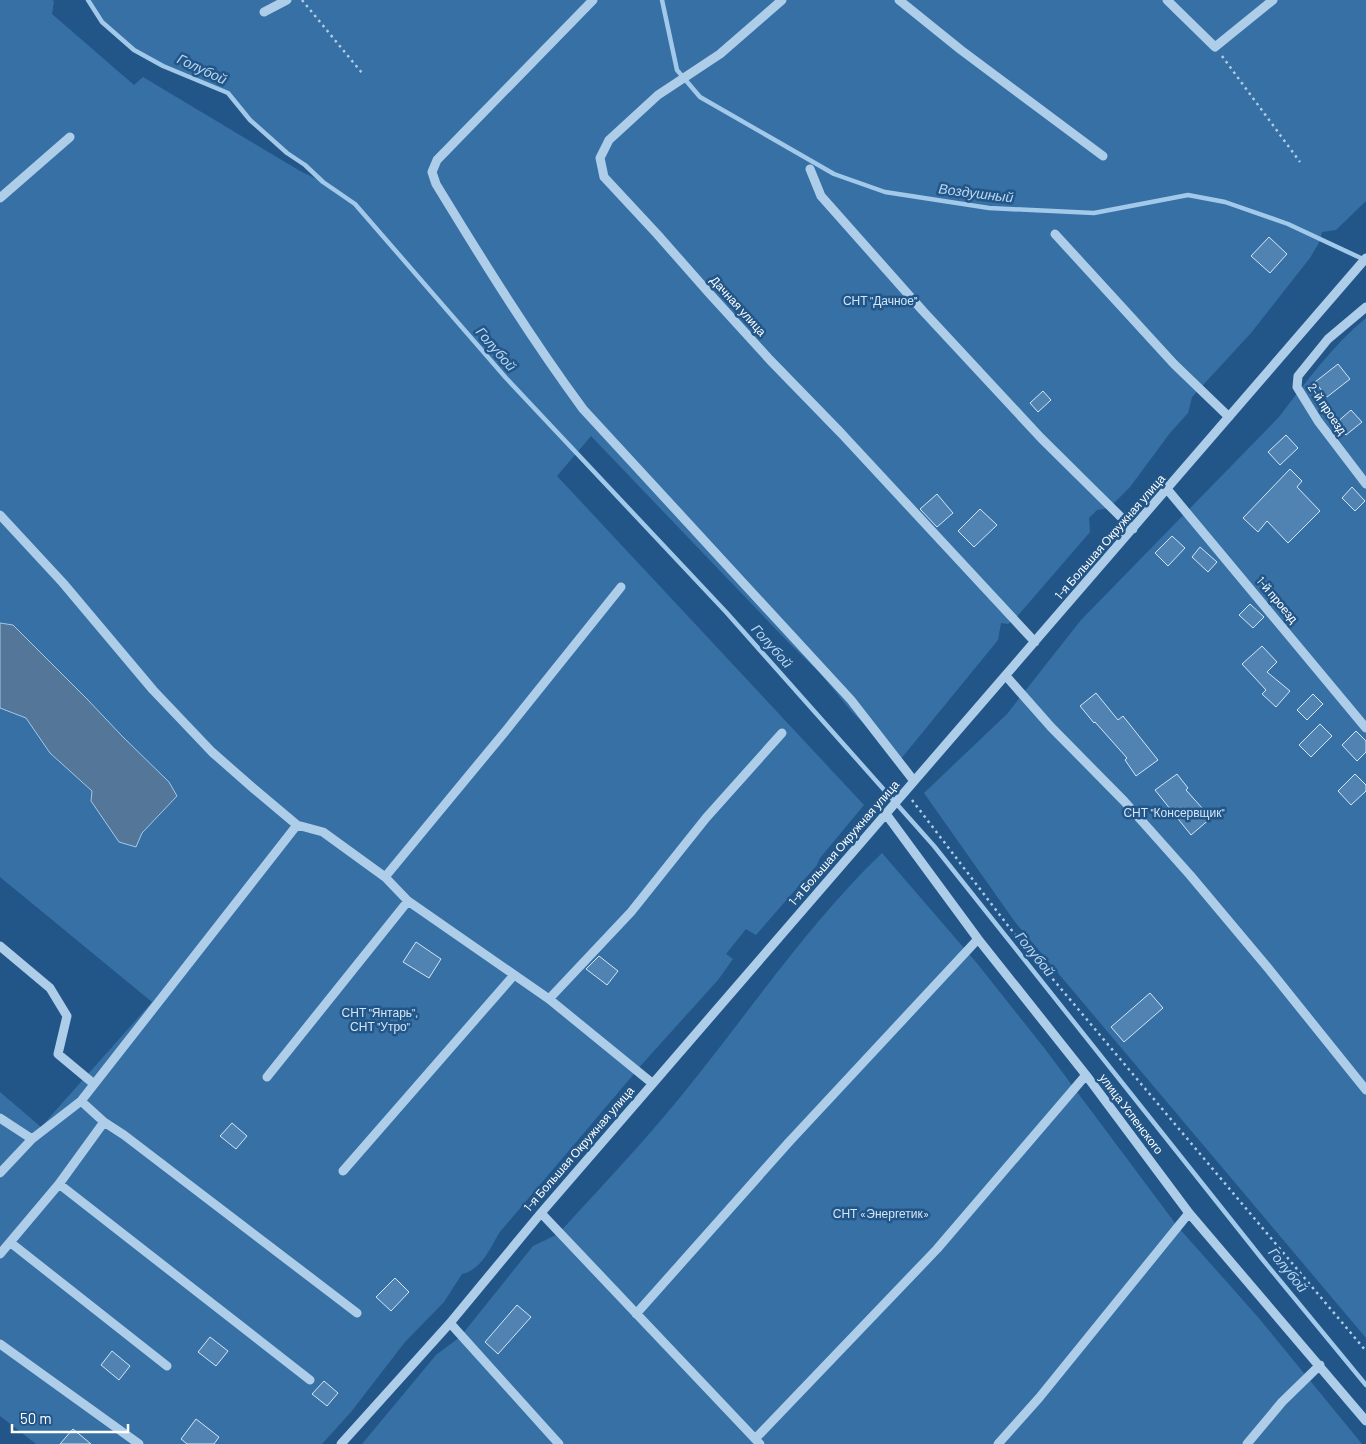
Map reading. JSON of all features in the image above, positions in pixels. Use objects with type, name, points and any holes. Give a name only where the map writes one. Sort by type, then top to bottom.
[{"type":"street","points":[[264,12],[287,0]]},
{"type":"street","points":[[593,0],[437,160],[432,172],[436,184],[505,296],[560,379],[583,409],[852,700],[914,781]]},
{"type":"street","name":"Дачная улица","points":[[782,0],[720,54],[658,95],[608,140],[600,158],[604,177],[770,360],[848,440],[1035,642]]},
{"type":"street","points":[[899,0],[961,50],[1103,156]]},
{"type":"street","points":[[1167,0],[1215,47],[1273,0]]},
{"type":"street","points":[[0,198],[70,137]]},
{"type":"street","points":[[810,169],[821,196],[923,311],[1041,438],[1133,529]]},
{"type":"street","points":[[1055,234],[1174,364],[1228,417]]},
{"type":"street","name":"1-я Большая Окружная улица","points":[[347,1442],[450,1323],[541,1212],[1366,258]]},
{"type":"street","name":"2-й проезд","points":[[1366,307],[1328,339],[1298,376],[1297,387],[1318,421],[1366,484]]},
{"type":"street","name":"1-й проезд","points":[[1167,489],[1366,728]]},
{"type":"street","points":[[0,515],[63,583],[166,704],[212,752],[253,788],[297,825],[323,832],[384,877],[408,901],[549,999],[652,1084]]},
{"type":"street","points":[[384,877],[508,728],[621,587]]},
{"type":"street","points":[[1006,676],[1051,727],[1124,801],[1190,875],[1366,1090]]},
{"type":"street","points":[[549,999],[631,912],[706,818],[782,733]]},
{"type":"street","name":"улица Успенского","points":[[886,814],[978,939],[1086,1074],[1189,1213],[1366,1421]]},
{"type":"street","points":[[0,1173],[32,1139],[81,1101],[297,825]]},
{"type":"street","points":[[267,1077],[408,901]]},
{"type":"street","points":[[636,1314],[788,1142],[978,939]]},
{"type":"street","points":[[0,946],[50,988],[68,1016],[58,1054],[94,1084]]},
{"type":"street","points":[[343,1171],[514,975]]},
{"type":"street","points":[[541,1212],[757,1441],[937,1249],[1086,1074]]},
{"type":"street","points":[[81,1101],[104,1122],[124,1135],[357,1313]]},
{"type":"street","points":[[0,1118],[32,1139]]},
{"type":"street","points":[[0,1254],[59,1184],[104,1122]]},
{"type":"street","points":[[59,1184],[310,1380]]},
{"type":"street","points":[[998,1444],[1039,1398],[1189,1213]]},
{"type":"street","points":[[10,1243],[167,1366]]},
{"type":"street","points":[[450,1323],[559,1444]]},
{"type":"street","points":[[0,1344],[139,1444]]},
{"type":"street","points":[[1247,1444],[1282,1402],[1320,1365]]},
{"type":"path","points":[[302,0],[362,73]]},
{"type":"path","points":[[1215,47],[1300,162]]},
{"type":"path","points":[[905,791],[1016,935],[1366,1351]]},
{"type":"green space","points":[[0,0],[54,1],[52,14],[134,85],[143,77],[300,171],[321,181],[305,165],[287,153],[250,120],[228,93],[163,66],[134,50],[102,22],[88,0],[1366,0],[1366,201],[1336,230],[1322,232],[1320,241],[1310,258],[1251,333],[1192,397],[1188,413],[1170,433],[1130,487],[1109,508],[1097,510],[1089,518],[1090,532],[1014,620],[1008,624],[1001,623],[998,640],[900,760],[852,712],[820,673],[591,436],[557,476],[864,805],[820,858],[817,865],[756,935],[746,929],[726,954],[733,959],[718,980],[644,1062],[499,1233],[480,1263],[469,1272],[462,1274],[444,1302],[405,1342],[351,1412],[322,1444],[36,1444],[0,1416],[0,1092],[41,1127],[152,1002],[0,877]]},
{"type":"green space","name":"СНТ \"Консервщик\"","points":[[1366,318],[1366,1338],[1015,922],[924,793],[1007,714],[1081,620],[1279,417],[1331,352]]},
{"type":"green space","name":"СНТ «Энергетик»","points":[[882,853],[976,962],[1045,1049],[1178,1227],[1257,1316],[1362,1444],[362,1444],[436,1355],[460,1337],[533,1246],[558,1234],[652,1130],[682,1095],[803,940],[828,910]]},
{"type":"shaded area","points":[[0,623],[13,625],[169,782],[177,796],[142,833],[136,847],[119,842],[91,801],[92,791],[50,753],[26,718],[0,708]]},
{"type":"building","points":[[1269,237],[1287,254],[1270,273],[1251,256]]},
{"type":"building","points":[[1338,364],[1350,379],[1327,397],[1315,382]]},
{"type":"building","points":[[1043,391],[1051,400],[1038,412],[1030,403]]},
{"type":"building","points":[[1351,410],[1362,422],[1346,435],[1335,424]]},
{"type":"building","points":[[1286,435],[1298,448],[1280,465],[1268,452]]},
{"type":"building","points":[[1290,469],[1302,481],[1297,487],[1320,511],[1288,543],[1267,521],[1258,532],[1243,518]]},
{"type":"building","points":[[1352,487],[1365,501],[1355,511],[1342,498]]},
{"type":"building","points":[[937,494],[953,513],[937,527],[920,509]]},
{"type":"building","points":[[980,509],[997,525],[974,547],[958,531]]},
{"type":"building","points":[[1172,536],[1185,548],[1168,566],[1155,553]]},
{"type":"building","points":[[1200,547],[1217,562],[1208,572],[1192,557]]},
{"type":"building","points":[[1250,604],[1264,617],[1253,628],[1239,615]]},
{"type":"building","points":[[1262,646],[1277,662],[1267,672],[1290,691],[1276,707],[1262,694],[1266,690],[1242,664]]},
{"type":"building","points":[[1096,693],[1118,720],[1123,716],[1158,760],[1136,776],[1125,760],[1127,758],[1080,706]]},
{"type":"building","points":[[1313,694],[1323,704],[1307,720],[1297,710]]},
{"type":"building","points":[[1320,724],[1332,736],[1311,757],[1299,745]]},
{"type":"building","points":[[1356,731],[1366,741],[1366,752],[1357,761],[1342,745]]},
{"type":"building","points":[[1177,774],[1188,788],[1186,790],[1211,818],[1191,835],[1155,790]]},
{"type":"building","points":[[1355,774],[1366,785],[1366,791],[1351,805],[1338,791]]},
{"type":"building","points":[[416,942],[441,959],[429,978],[403,962]]},
{"type":"building","points":[[599,956],[618,971],[607,985],[586,969]]},
{"type":"building","points":[[1150,993],[1163,1008],[1124,1042],[1111,1027]]},
{"type":"building","points":[[232,1123],[247,1136],[236,1149],[220,1136]]},
{"type":"building","points":[[395,1278],[409,1292],[391,1311],[376,1297]]},
{"type":"building","points":[[517,1305],[531,1317],[498,1354],[485,1342]]},
{"type":"building","points":[[210,1337],[228,1351],[216,1366],[198,1352]]},
{"type":"building","points":[[112,1351],[130,1366],[119,1380],[101,1365]]},
{"type":"building","points":[[324,1381],[338,1393],[327,1406],[312,1394]]},
{"type":"building","points":[[196,1419],[219,1437],[214,1444],[187,1444],[181,1439]]},
{"type":"building","points":[[73,1429],[91,1444],[60,1444]]},
{"type":"waterway","name":"Голубой","points":[[88,0],[102,22],[134,50],[163,66],[228,93],[250,120],[287,153],[305,165],[323,182],[355,204],[506,378],[726,612],[934,846],[1263,1260],[1366,1385]]},
{"type":"waterway","name":"Воздушный","points":[[662,0],[677,70],[700,97],[834,174],[885,192],[989,208],[1094,213],[1188,195],[1225,202],[1288,224],[1365,260]]},
{"type":"park label","name":"СНТ \"Дачное\"","points":[[880,301]]},
{"type":"park label","name":"СНТ \"Янтарь\", СНТ \"Утро\"","points":[[380,1020]]}]
